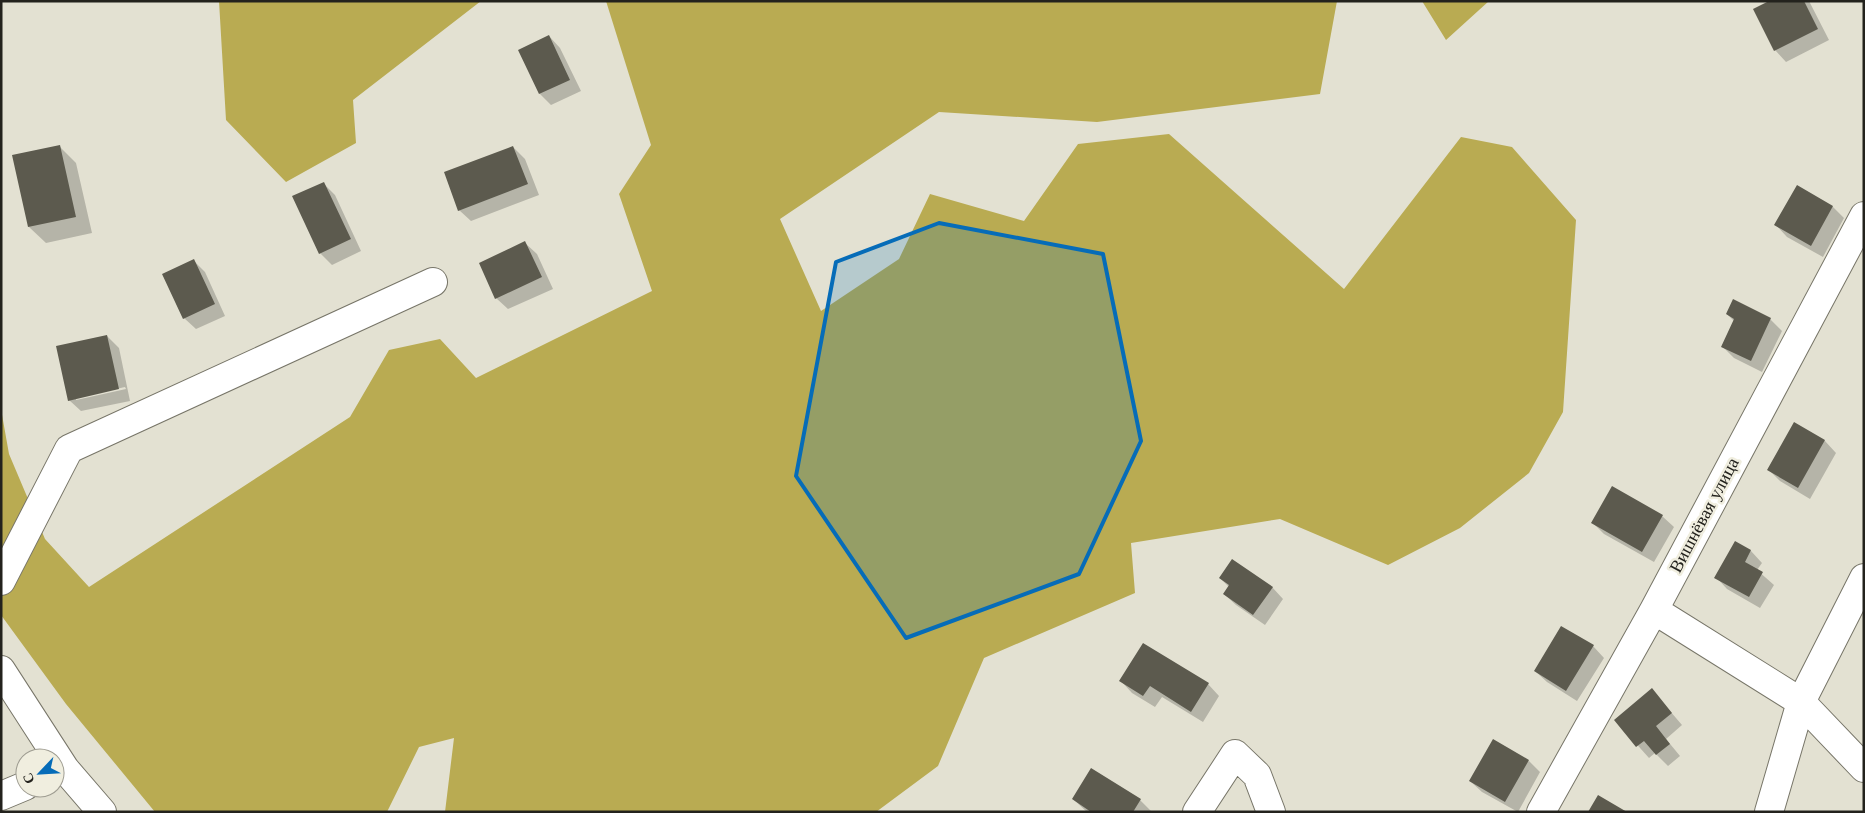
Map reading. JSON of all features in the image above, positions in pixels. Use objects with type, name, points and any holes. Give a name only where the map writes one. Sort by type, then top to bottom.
[{"type":"street","name":"Вишнёвая улица","points":[[1542,812],[1654,610],[1864,216]]},
{"type":"street","points":[[1,581],[69,449],[433,282]]},
{"type":"street","points":[[1769,812],[1801,702],[1864,578]]},
{"type":"street","points":[[1654,610],[1801,702],[1864,768]]},
{"type":"street","points":[[1,670],[46,748]]},
{"type":"street","points":[[1197,812],[1235,754],[1257,775],[1271,812]]},
{"type":"street","points":[[65,777],[102,812]]},
{"type":"street","points":[[1,796],[15,790]]},
{"type":"highlighted area","points":[[939,223],[1103,254],[1141,441],[1079,574],[906,638],[796,476],[836,262]]},
{"type":"shaded area","points":[[219,1],[481,1],[353,100],[356,143],[286,182],[226,120]]},
{"type":"shaded area","points":[[606,1],[1337,1],[1320,94],[1097,122],[939,112],[780,219],[821,311],[899,259],[930,194],[1024,221],[1078,144],[1169,134],[1344,289],[1461,137],[1512,147],[1576,220],[1563,412],[1529,473],[1460,528],[1388,565],[1280,519],[1131,543],[1135,593],[984,658],[938,766],[876,812],[445,812],[454,738],[419,747],[387,812],[155,812],[66,704],[1,615],[1,409],[9,454],[45,539],[89,587],[350,417],[389,350],[440,339],[476,378],[652,291],[619,194],[651,145]]},
{"type":"shaded area","points":[[1422,1],[1489,1],[1446,40]]},
{"type":"building","points":[[1769,1],[1804,1],[1818,29],[1774,51],[1753,9]]},
{"type":"building","points":[[549,35],[570,80],[539,94],[518,50]]},
{"type":"building","points":[[60,145],[76,217],[28,227],[12,155]]},
{"type":"building","points":[[513,146],[528,184],[458,211],[444,172]]},
{"type":"building","points":[[324,182],[351,239],[319,254],[292,196]]},
{"type":"building","points":[[1797,185],[1833,206],[1811,246],[1774,225]]},
{"type":"building","points":[[525,241],[542,277],[495,299],[479,263]]},
{"type":"building","points":[[194,259],[215,304],[183,319],[162,274]]},
{"type":"building","points":[[1733,299],[1771,318],[1751,361],[1721,347],[1734,319],[1726,314]]},
{"type":"building","points":[[107,335],[119,389],[68,401],[56,346]]},
{"type":"building","points":[[1794,422],[1825,440],[1798,488],[1767,470]]},
{"type":"building","points":[[1612,486],[1663,515],[1642,552],[1591,523]]},
{"type":"building","points":[[1735,541],[1751,550],[1745,562],[1763,572],[1749,597],[1714,578]]},
{"type":"building","points":[[1232,559],[1273,587],[1253,615],[1223,594],[1229,585],[1219,578]]},
{"type":"building","points":[[1561,626],[1594,645],[1566,691],[1534,671]]},
{"type":"building","points":[[1143,643],[1209,683],[1191,712],[1150,686],[1143,696],[1119,681]]},
{"type":"building","points":[[1652,688],[1672,713],[1656,726],[1670,744],[1656,755],[1644,741],[1636,747],[1614,720]]},
{"type":"building","points":[[1493,739],[1529,760],[1505,802],[1469,781]]},
{"type":"building","points":[[1091,768],[1141,799],[1133,812],[1091,812],[1072,799]]},
{"type":"building","points":[[1598,795],[1627,812],[1588,812]]}]
